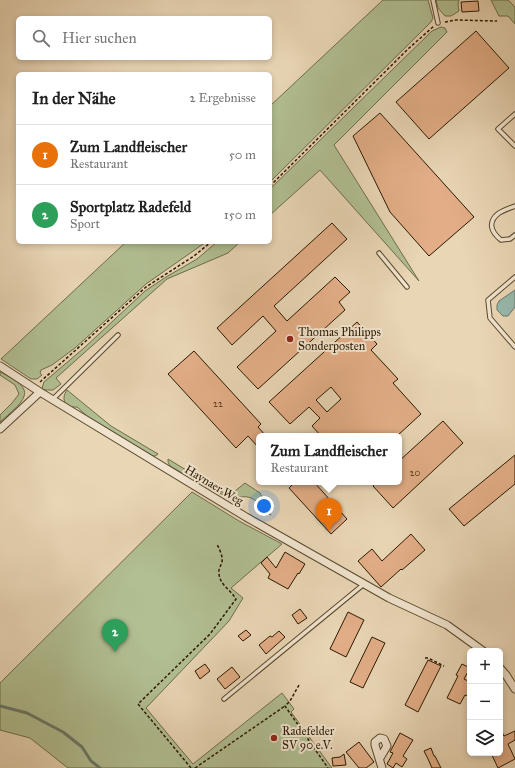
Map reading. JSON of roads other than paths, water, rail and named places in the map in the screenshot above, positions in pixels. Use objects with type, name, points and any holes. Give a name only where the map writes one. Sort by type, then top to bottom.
[{"type":"street","name":"Haynaer Weg","points":[[0,366],[52,400],[246,517],[389,598],[448,625],[479,648]]},
{"type":"street","points":[[0,429],[40,392]]},
{"type":"street","points":[[503,672],[515,689]]},
{"type":"street","points":[[380,758],[382,768]]},
{"type":"lane","points":[[433,0],[438,23]]},
{"type":"lane","points":[[515,114],[498,129],[515,146]]},
{"type":"lane","points":[[515,206],[500,213],[494,219],[491,227],[492,232],[501,240],[510,239],[515,235]]},
{"type":"lane","points":[[378,254],[407,287]]},
{"type":"lane","points":[[515,277],[488,300],[490,318],[515,346]]},
{"type":"lane","points":[[52,400],[118,335]]},
{"type":"lane","points":[[224,698],[364,584]]},
{"type":"water","points":[[515,290],[515,307],[508,316],[503,316],[497,310],[497,305],[499,301]]},
{"type":"waterway","points":[[0,706],[27,713],[63,732],[82,747],[91,761],[100,768]]},
{"type":"place","name":"Thomas Philipps Sonderposten","points":[[290,339]]},
{"type":"place","name":"Zum Landfleischer","points":[[329,531]]},
{"type":"place","name":"Sportplatz Radefeld","points":[[115,652]]},
{"type":"place","name":"Radefelder SV 90 e.V.","points":[[274,738]]}]
